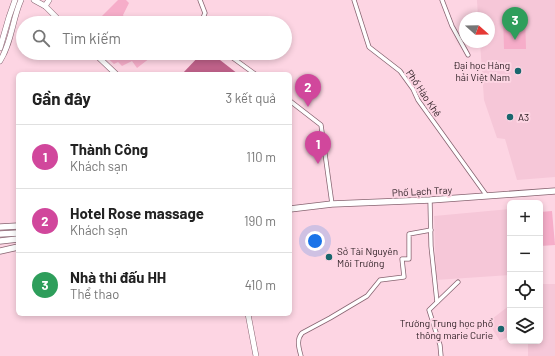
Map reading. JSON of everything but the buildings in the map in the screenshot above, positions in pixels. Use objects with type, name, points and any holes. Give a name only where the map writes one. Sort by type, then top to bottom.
[{"type":"main road","name":"Phố Lạch Tray","points":[[292,209],[332,204],[430,200],[555,191]]},
{"type":"main road","points":[[1,229],[16,226]]},
{"type":"main road","points":[[0,234],[16,233]]},
{"type":"main road","points":[[0,241],[16,239]]},
{"type":"main road","points":[[1,249],[16,247]]},
{"type":"street","points":[[0,48],[8,17],[15,0]]},
{"type":"street","points":[[0,61],[10,37],[21,0]]},
{"type":"street","points":[[34,0],[45,6],[55,16]]},
{"type":"street","points":[[45,6],[49,0]]},
{"type":"street","points":[[200,0],[205,13],[204,16]]},
{"type":"street","name":"Phố Hào Khê","points":[[354,0],[369,47],[400,71],[413,89],[418,100],[487,196]]},
{"type":"street","points":[[442,0],[452,26],[468,55]]},
{"type":"street","points":[[101,60],[114,72]]},
{"type":"street","points":[[236,60],[253,72]]},
{"type":"street","points":[[292,103],[321,125],[332,204]]},
{"type":"street","points":[[430,200],[431,246],[437,302]]},
{"type":"street","points":[[301,356],[298,342],[302,333],[368,296],[380,280],[404,277],[402,259],[409,259],[409,234],[431,230]]},
{"type":"street","points":[[441,356],[440,345],[429,310],[458,282]]},
{"type":"street","points":[[248,316],[256,356]]},
{"type":"shaded area","points":[[118,0],[126,0],[129,3],[124,16],[102,16]]},
{"type":"shaded area","name":"Đại học Hàng hải Việt Nam","points":[[477,0],[555,0],[555,177],[517,180],[505,139],[497,138],[484,100],[480,48],[495,48],[495,12],[478,12]]},
{"type":"shaded area","points":[[525,15],[526,49],[504,49],[503,16]]},
{"type":"shaded area","points":[[110,60],[147,60],[137,68],[132,61],[122,66],[118,62],[114,64]]},
{"type":"shaded area","points":[[195,60],[220,60],[235,72],[184,72]]},
{"type":"shaded area","points":[[507,209],[507,275],[436,280],[434,216]]},
{"type":"shaded area","points":[[552,211],[555,245],[543,246],[543,212]]},
{"type":"shaded area","points":[[543,284],[555,284],[555,356],[528,356],[528,344],[543,344]]},
{"type":"shaded area","name":"Trường Trung học phổ thông marie Curie","points":[[507,307],[507,338],[500,341],[488,322]]},
{"type":"place","name":"Nhà thi đấu HH","points":[[515,40]]},
{"type":"place","name":"Đại học Hàng hải Việt Nam","points":[[518,71]]},
{"type":"place","name":"Hotel Rose massage","points":[[308,107]]},
{"type":"place","name":"A3","points":[[510,117]]},
{"type":"place","name":"Thành Công","points":[[318,164]]},
{"type":"place","name":"Sở Tài Nguyên Môi Trường","points":[[329,257]]},
{"type":"place","name":"Trường Trung học phổ thông marie Curie","points":[[501,329]]}]
